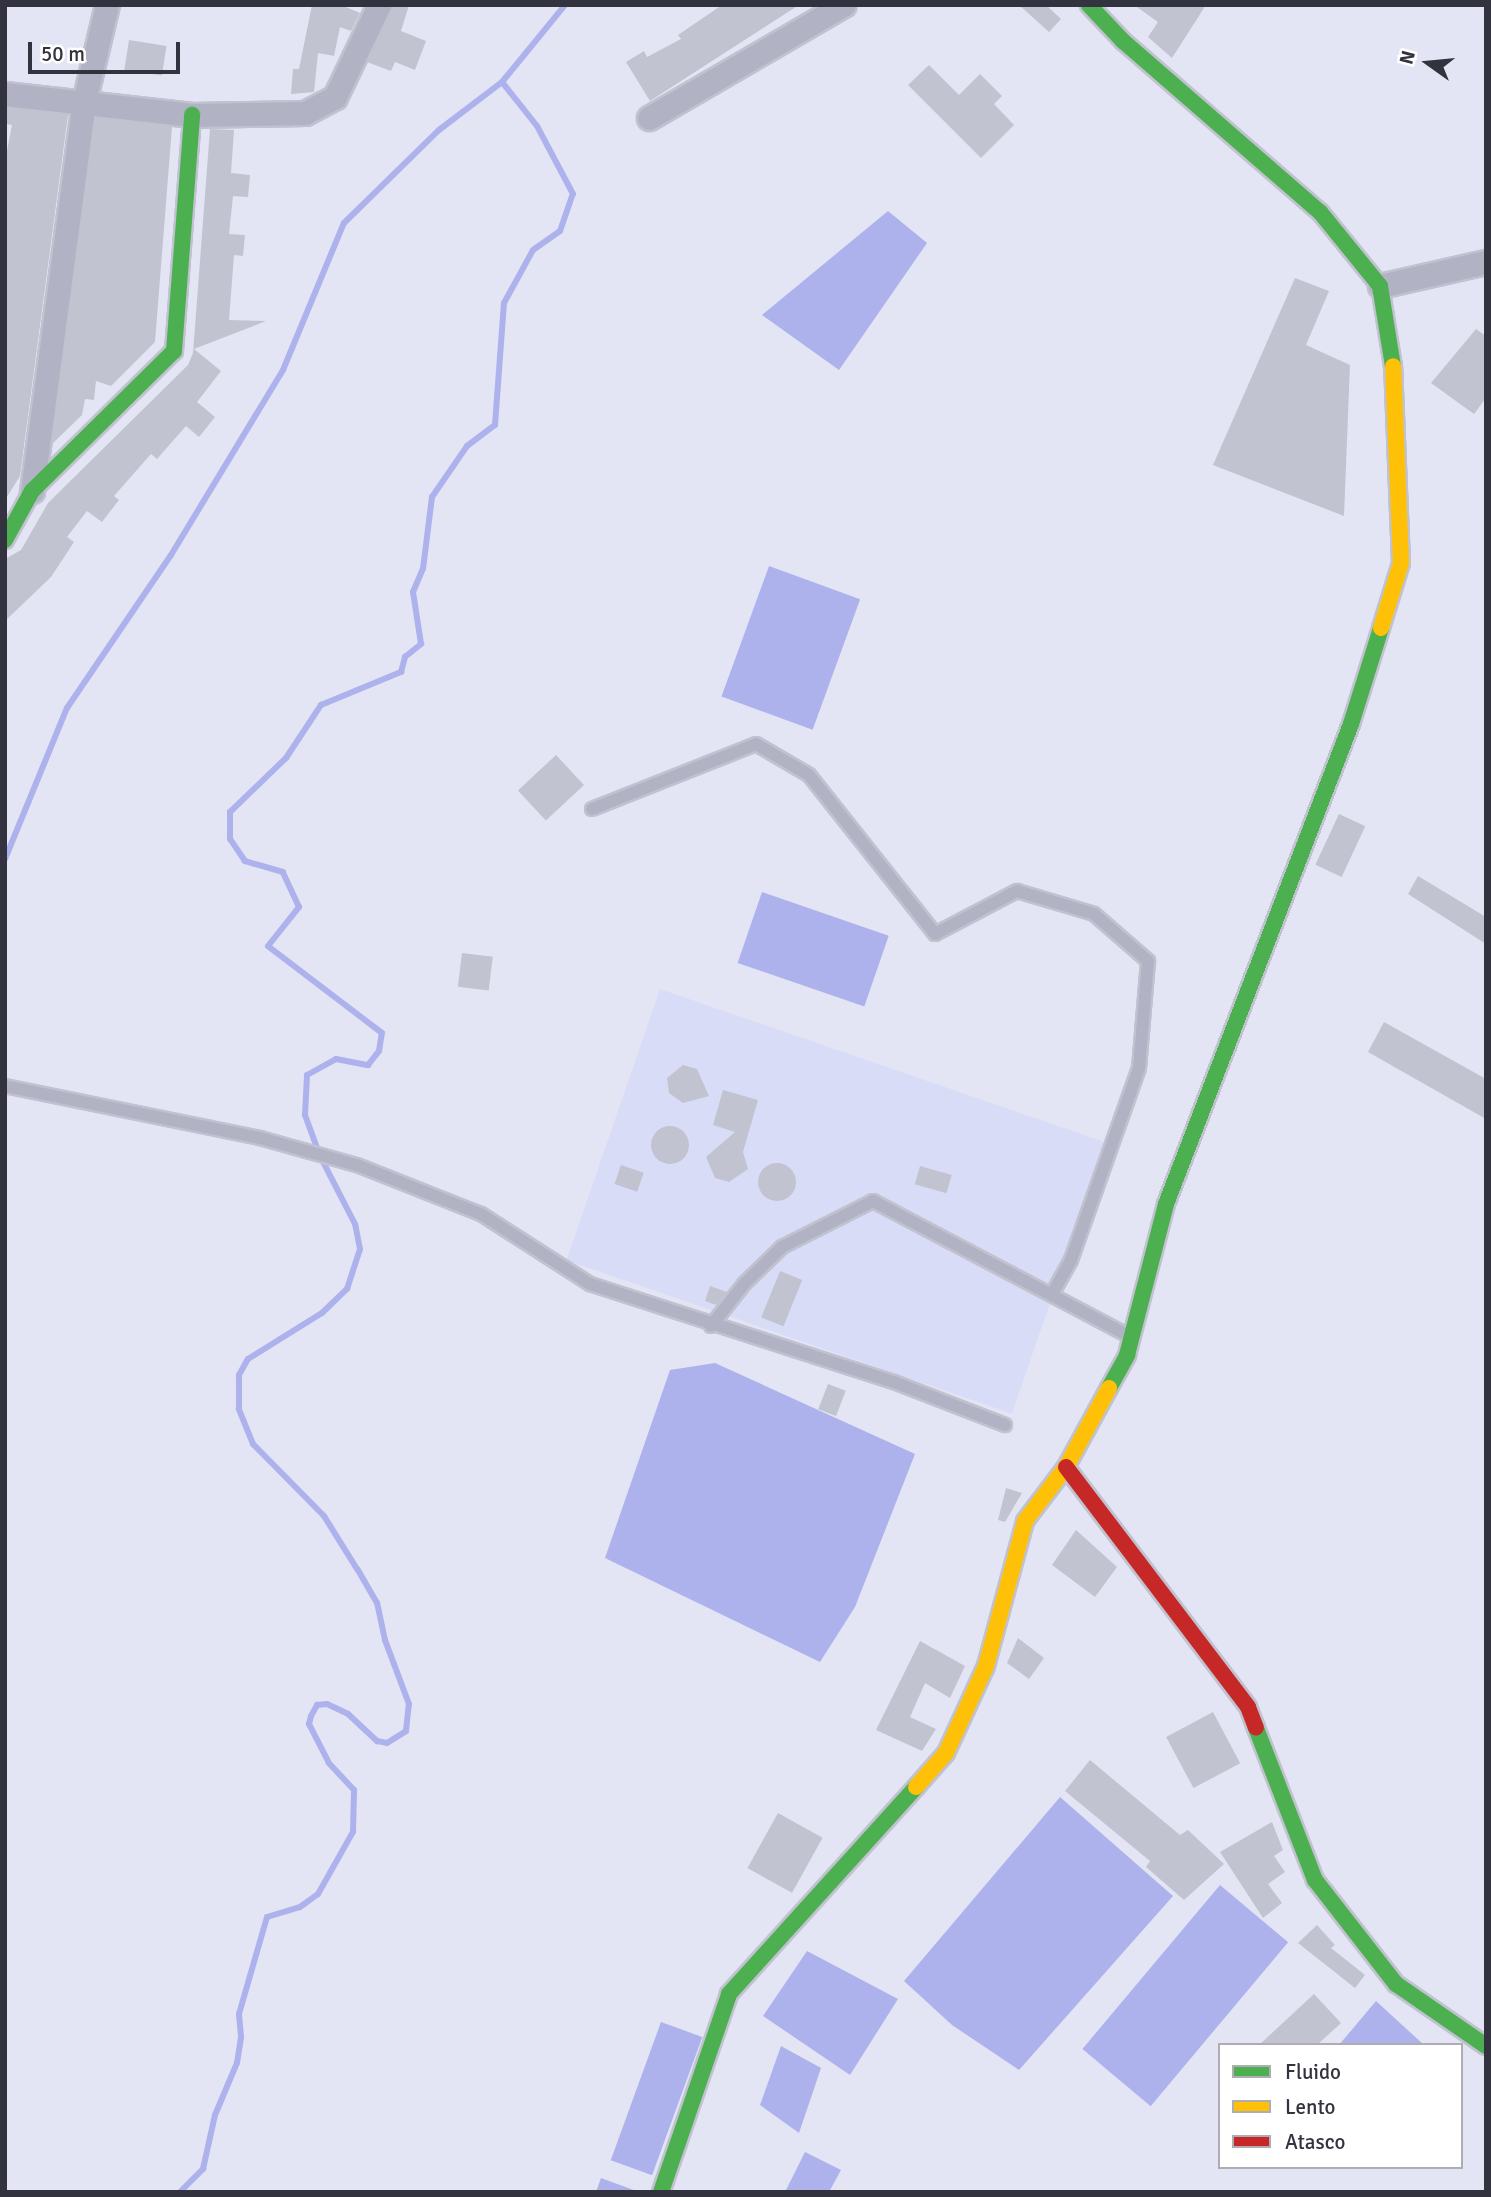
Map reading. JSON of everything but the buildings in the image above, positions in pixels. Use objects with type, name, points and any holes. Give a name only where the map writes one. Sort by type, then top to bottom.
[{"type":"street","points":[[32,491],[84,102],[107,5]]},
{"type":"street","points":[[5,94],[192,115],[305,113],[335,97],[379,5]]},
{"type":"street","points":[[649,118],[843,5]]},
{"type":"street","points":[[661,2192],[729,1994],[946,1753],[985,1667],[1025,1521],[1066,1467],[1127,1355],[1166,1204],[1351,724],[1401,563],[1393,359],[1380,286],[1320,212],[1123,41],[1089,5]]},
{"type":"street","points":[[6,536],[32,491],[174,351],[192,115]]},
{"type":"street","points":[[1380,286],[1486,262]]},
{"type":"street","points":[[1066,1467],[1248,1707],[1315,1880],[1396,1984],[1486,2046]]},
{"type":"lane","points":[[592,809],[756,744],[809,775],[935,933],[1017,891],[1094,914],[1148,961],[1139,1068],[1071,1260],[1052,1294]]},
{"type":"lane","points":[[5,1086],[260,1138],[356,1165],[481,1214],[590,1284],[711,1326],[894,1382],[1004,1425]]},
{"type":"lane","points":[[711,1326],[744,1284],[782,1247],[873,1201],[1132,1337]]},
{"type":"shaded area","points":[[660,989],[1105,1142],[1012,1414],[567,1260]]},
{"type":"water","points":[[888,211],[927,243],[839,370],[762,315]]},
{"type":"water","points":[[769,566],[860,599],[813,730],[721,697]]},
{"type":"water","points":[[762,892],[889,936],[864,1007],[738,963]]},
{"type":"water","points":[[715,1363],[915,1454],[855,1607],[820,1662],[605,1558],[670,1370]]},
{"type":"water","points":[[1060,1797],[1173,1896],[1019,2070],[952,2025],[904,1981]]},
{"type":"water","points":[[1220,1885],[1288,1942],[1151,2106],[1082,2049]]},
{"type":"water","points":[[807,1951],[898,1999],[850,2075],[763,2016]]},
{"type":"water","points":[[1376,2001],[1422,2043],[1341,2043]]},
{"type":"water","points":[[661,2022],[702,2037],[652,2175],[611,2160]]},
{"type":"water","points":[[781,2046],[821,2068],[799,2133],[760,2105]]},
{"type":"water","points":[[805,2152],[841,2170],[829,2192],[785,2192]]},
{"type":"water","points":[[601,2178],[639,2192],[596,2192]]},
{"type":"waterway","points":[[5,859],[67,708],[171,555],[283,370],[344,223],[439,130],[502,82],[565,5]]},
{"type":"waterway","points":[[180,2192],[203,2169],[215,2115],[237,2063],[241,2037],[239,2014],[267,1917],[300,1907],[318,1894],[353,1832],[354,1790],[329,1763],[309,1724],[311,1716],[317,1705],[327,1704],[348,1714],[377,1741],[387,1743],[406,1731],[409,1704],[385,1640],[377,1603],[324,1516],[253,1444],[239,1409],[239,1375],[248,1359],[322,1313],[347,1289],[360,1249],[355,1224],[320,1156],[305,1115],[307,1075],[336,1059],[368,1065],[379,1051],[382,1033],[268,946],[299,907],[283,872],[245,861],[230,839],[230,812],[286,758],[321,705],[401,672],[405,657],[421,644],[413,592],[423,569],[432,497],[467,446],[495,425],[504,303],[533,250],[560,231],[573,194],[537,126],[502,82]]},
{"type":"traffic: fast","points":[[1089,5],[1123,41],[1320,212],[1380,286],[1393,366]]},
{"type":"traffic: fast","points":[[5,540],[32,491],[174,351],[192,115]]},
{"type":"traffic: fast","points":[[1109,1388],[1127,1355],[1166,1204],[1351,724],[1381,628]]},
{"type":"traffic: fast","points":[[1256,1728],[1315,1880],[1396,1984],[1486,2046]]},
{"type":"traffic: fast","points":[[661,2192],[729,1994],[916,1787]]},
{"type":"traffic: slow","points":[[1381,628],[1401,563],[1393,366]]},
{"type":"traffic: slow","points":[[916,1787],[946,1753],[986,1666],[1025,1521],[1066,1467],[1109,1388]]},
{"type":"traffic: jam","points":[[1066,1467],[1248,1707],[1256,1728]]}]
